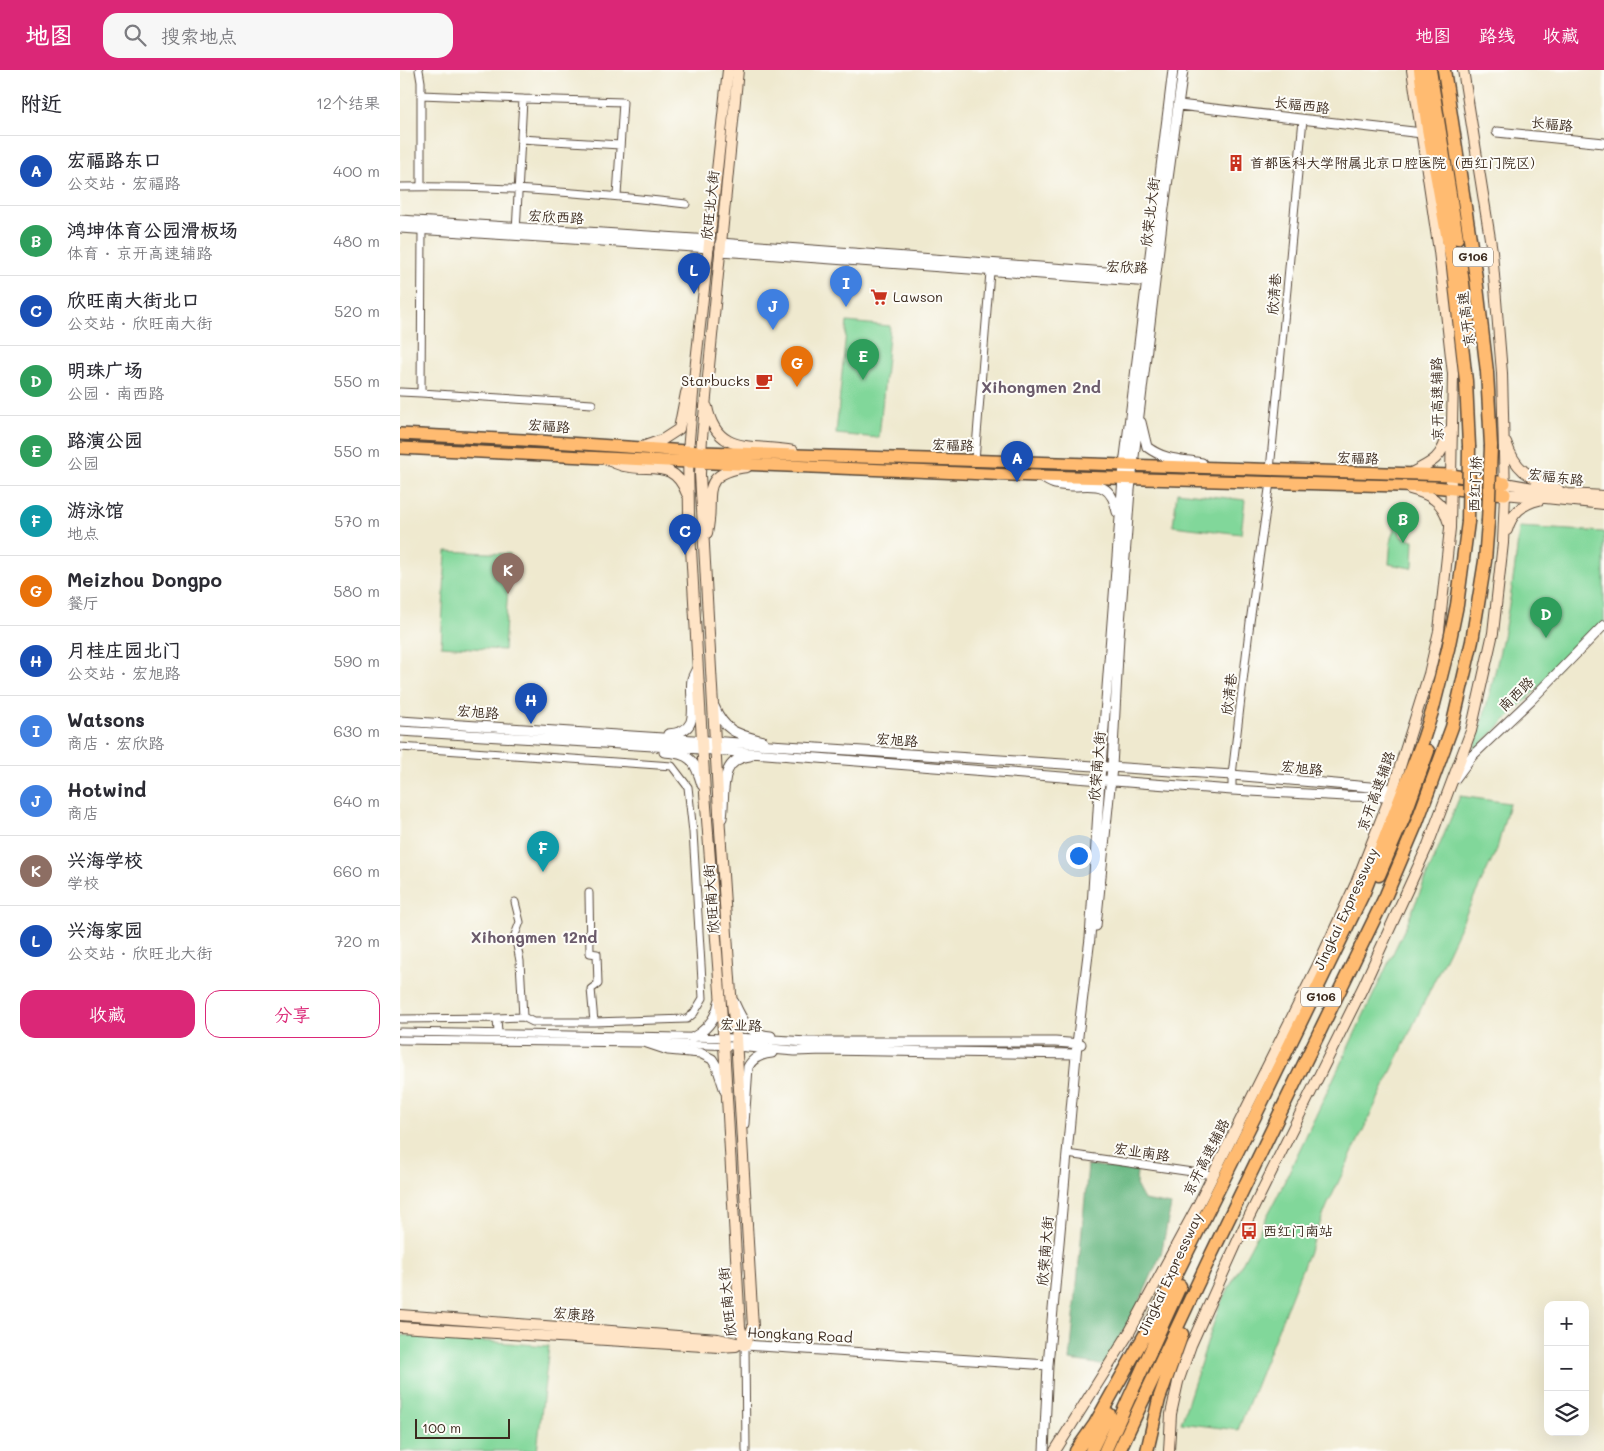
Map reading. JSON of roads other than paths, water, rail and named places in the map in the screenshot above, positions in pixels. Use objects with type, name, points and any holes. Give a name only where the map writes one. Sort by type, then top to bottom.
[{"type":"highway","points":[[1420,70],[1428,129],[1453,267],[1473,446]]},
{"type":"highway","name":"京开高速","points":[[1430,70],[1464,281],[1474,373],[1473,446]]},
{"type":"highway","name":"京开高速","points":[[1444,70],[1476,278],[1488,372],[1491,446]]},
{"type":"highway","name":"西红门桥","points":[[1471,522],[1473,446]]},
{"type":"highway","name":"西红门桥","points":[[1488,522],[1491,446]]},
{"type":"highway","points":[[1091,1451],[1352,916],[1396,811],[1424,740],[1448,649],[1458,605],[1471,522]]},
{"type":"highway","name":"Jingkai Expressway","points":[[1105,1451],[1175,1296],[1333,973],[1404,818],[1438,722],[1459,639],[1471,561],[1471,522]]},
{"type":"highway","name":"Jingkai Expressway","points":[[1119,1451],[1212,1253],[1358,954],[1418,822],[1452,727],[1472,642],[1485,562],[1488,522]]},
{"type":"highway","points":[[1147,1451],[1159,1399],[1212,1253]]},
{"type":"highway","points":[[1076,1451],[1095,1424],[1156,1315]]},
{"type":"main road","name":"欣旺北大街","points":[[694,457],[706,399],[728,70]]},
{"type":"main road","name":"欣旺北大街","points":[[694,457],[695,371],[715,245],[738,70]]},
{"type":"main road","name":"京开高速辅路","points":[[1055,1451],[1129,1333],[1213,1175],[1313,974],[1356,882],[1391,793],[1417,716],[1437,640],[1450,528],[1452,374],[1439,251],[1412,70]]},
{"type":"main road","points":[[1169,1451],[1172,1414],[1178,1382],[1195,1336],[1239,1238],[1403,901],[1428,845],[1471,731],[1493,633],[1503,543],[1505,489],[1502,373],[1492,251],[1463,70]]},
{"type":"main road","points":[[640,447],[662,440],[679,429],[686,393],[695,371]]},
{"type":"main road","points":[[706,399],[714,428],[722,437],[733,444],[778,448],[811,455]]},
{"type":"main road","points":[[1408,474],[1425,466],[1440,455],[1446,440],[1452,407]]},
{"type":"main road","name":"宏福路","points":[[404,434],[640,447],[694,457],[765,465],[1127,478],[1451,475],[1505,489]]},
{"type":"main road","points":[[1504,436],[1508,447],[1522,470],[1530,477],[1568,494]]},
{"type":"main road","name":"宏福路","points":[[400,448],[602,458],[811,455],[1128,465],[1230,469],[1270,476],[1407,488],[1505,489]]},
{"type":"main road","name":"欣旺南大街","points":[[694,457],[689,514],[704,793],[725,994],[736,1042],[753,1326],[745,1345]]},
{"type":"main road","name":"欣旺南大街","points":[[694,457],[704,549],[714,704],[725,994],[724,1041],[740,1327],[745,1345]]},
{"type":"main road","points":[[602,458],[623,466],[660,468],[674,474],[682,482],[689,514]]},
{"type":"main road","points":[[704,549],[709,526],[709,494],[713,481],[726,471],[765,465]]},
{"type":"main road","points":[[1407,488],[1424,493],[1436,500],[1446,515],[1450,528]]},
{"type":"main road","name":"宏福东路","points":[[1505,489],[1604,496]]},
{"type":"main road","name":"宏福东路","points":[[1505,489],[1546,499],[1604,504]]},
{"type":"main road","points":[[1503,543],[1510,521],[1519,508],[1528,502],[1546,499]]},
{"type":"main road","name":"宏康路","points":[[400,1315],[718,1339],[745,1345]]},
{"type":"main road","name":"Hongkang Road","points":[[400,1327],[719,1347],[745,1345]]},
{"type":"street","points":[[420,70],[421,186]]},
{"type":"street","name":"欣荣北大街","points":[[1127,478],[1146,279],[1173,70]]},
{"type":"street","name":"欣荣北大街","points":[[1128,465],[1140,413],[1183,70]]},
{"type":"street","points":[[421,95],[623,102],[617,196]]},
{"type":"street","points":[[516,232],[523,99]]},
{"type":"street","name":"长福西路","points":[[1179,105],[1422,133]]},
{"type":"street","name":"欣清巷","points":[[1232,790],[1232,775],[1250,622],[1270,476],[1303,119]]},
{"type":"street","name":"长福路","points":[[1497,132],[1604,143]]},
{"type":"street","points":[[521,139],[620,145]]},
{"type":"street","points":[[400,187],[518,188],[686,204]]},
{"type":"street","name":"宏欣西路","points":[[400,220],[516,232]]},
{"type":"street","name":"宏欣西路","points":[[400,228],[516,232],[715,245]]},
{"type":"street","points":[[421,393],[422,229]]},
{"type":"street","name":"宏欣路","points":[[715,245],[990,272],[1146,279]]},
{"type":"street","name":"宏欣路","points":[[715,245],[1156,281]]},
{"type":"street","points":[[975,460],[990,272]]},
{"type":"street","points":[[400,392],[592,404]]},
{"type":"street","points":[[1140,413],[1147,447],[1156,454],[1169,459],[1199,462],[1230,469]]},
{"type":"street","points":[[1038,476],[1056,484],[1100,486],[1105,488],[1115,500],[1119,522]]},
{"type":"street","name":"欣荣南大街","points":[[1079,1044],[1090,938],[1119,522],[1127,478]]},
{"type":"street","name":"欣荣南大街","points":[[1044,1451],[1048,1364],[1076,1054],[1094,958],[1112,767],[1127,478]]},
{"type":"street","name":"南西路","points":[[1450,785],[1472,756],[1532,699],[1604,624]]},
{"type":"street","points":[[641,735],[676,734],[688,728],[693,712],[692,678],[697,668]]},
{"type":"street","points":[[714,704],[720,719],[726,726],[735,733],[765,741],[771,750],[745,756],[734,761],[726,770],[720,830]]},
{"type":"street","name":"宏旭路","points":[[400,721],[641,735],[702,745]]},
{"type":"street","name":"宏旭路","points":[[400,731],[627,744],[702,745],[1232,790],[1346,796],[1391,793]]},
{"type":"street","points":[[627,744],[650,752],[671,752],[683,755],[694,762],[704,793]]},
{"type":"street","points":[[400,748],[672,766],[688,787],[693,832],[702,998],[694,1014],[687,1019],[594,1022],[533,1022],[523,1018],[400,1019]]},
{"type":"street","name":"宏旭路","points":[[771,750],[1232,775],[1353,787],[1391,793]]},
{"type":"street","points":[[589,893],[590,953],[597,954],[598,984],[591,989],[594,1022]]},
{"type":"street","points":[[515,902],[520,922],[515,935],[520,961],[523,1018]]},
{"type":"street","points":[[692,1038],[703,1032],[711,1023],[725,994]]},
{"type":"street","points":[[725,994],[748,1028],[764,1035],[791,1037],[808,1042]]},
{"type":"street","points":[[497,1018],[498,1033]]},
{"type":"street","name":"宏业路","points":[[400,1032],[498,1033],[645,1041],[692,1038],[736,1042],[794,1051],[1076,1054]]},
{"type":"street","name":"宏业路","points":[[400,1040],[724,1041]]},
{"type":"street","points":[[645,1041],[668,1050],[700,1053],[712,1059],[717,1067],[727,1097]]},
{"type":"street","name":"宏业路","points":[[736,1042],[1056,1042],[1079,1044]]},
{"type":"street","points":[[742,1141],[746,1108],[746,1075],[751,1061],[762,1054],[794,1051]]},
{"type":"street","name":"宏业南路","points":[[1067,1154],[1213,1175]]},
{"type":"street","points":[[745,1345],[746,1451]]},
{"type":"street","name":"Hongkang Road","points":[[745,1345],[1048,1364]]},
{"type":"place","name":"首都医科大学附属北京口腔医院（西红门院区）","points":[[1236,163]]},
{"type":"place","name":"兴海家园","points":[[694,294]]},
{"type":"place","name":"Lawson","points":[[879,297]]},
{"type":"place","name":"Watsons","points":[[846,307]]},
{"type":"place","name":"Hotwind","points":[[773,330]]},
{"type":"place","name":"路演公园","points":[[863,380]]},
{"type":"place","name":"Starbucks","points":[[764,381]]},
{"type":"place","name":"Meizhou Dongpo","points":[[797,387]]},
{"type":"place","name":"宏福路东口","points":[[1017,482]]},
{"type":"place","name":"鸿坤体育公园滑板场","points":[[1403,543]]},
{"type":"place","name":"欣旺南大街北口","points":[[685,555]]},
{"type":"place","name":"兴海学校","points":[[508,594]]},
{"type":"place","name":"明珠广场","points":[[1546,638]]},
{"type":"place","name":"月桂庄园北门","points":[[531,724]]},
{"type":"place","name":"游泳馆","points":[[543,872]]},
{"type":"place","name":"西红门南站","points":[[1249,1231]]},
{"type":"district","name":"Xihongmen 2nd","points":[[1041,387]]},
{"type":"district","name":"Xihongmen 12nd","points":[[534,937]]}]
